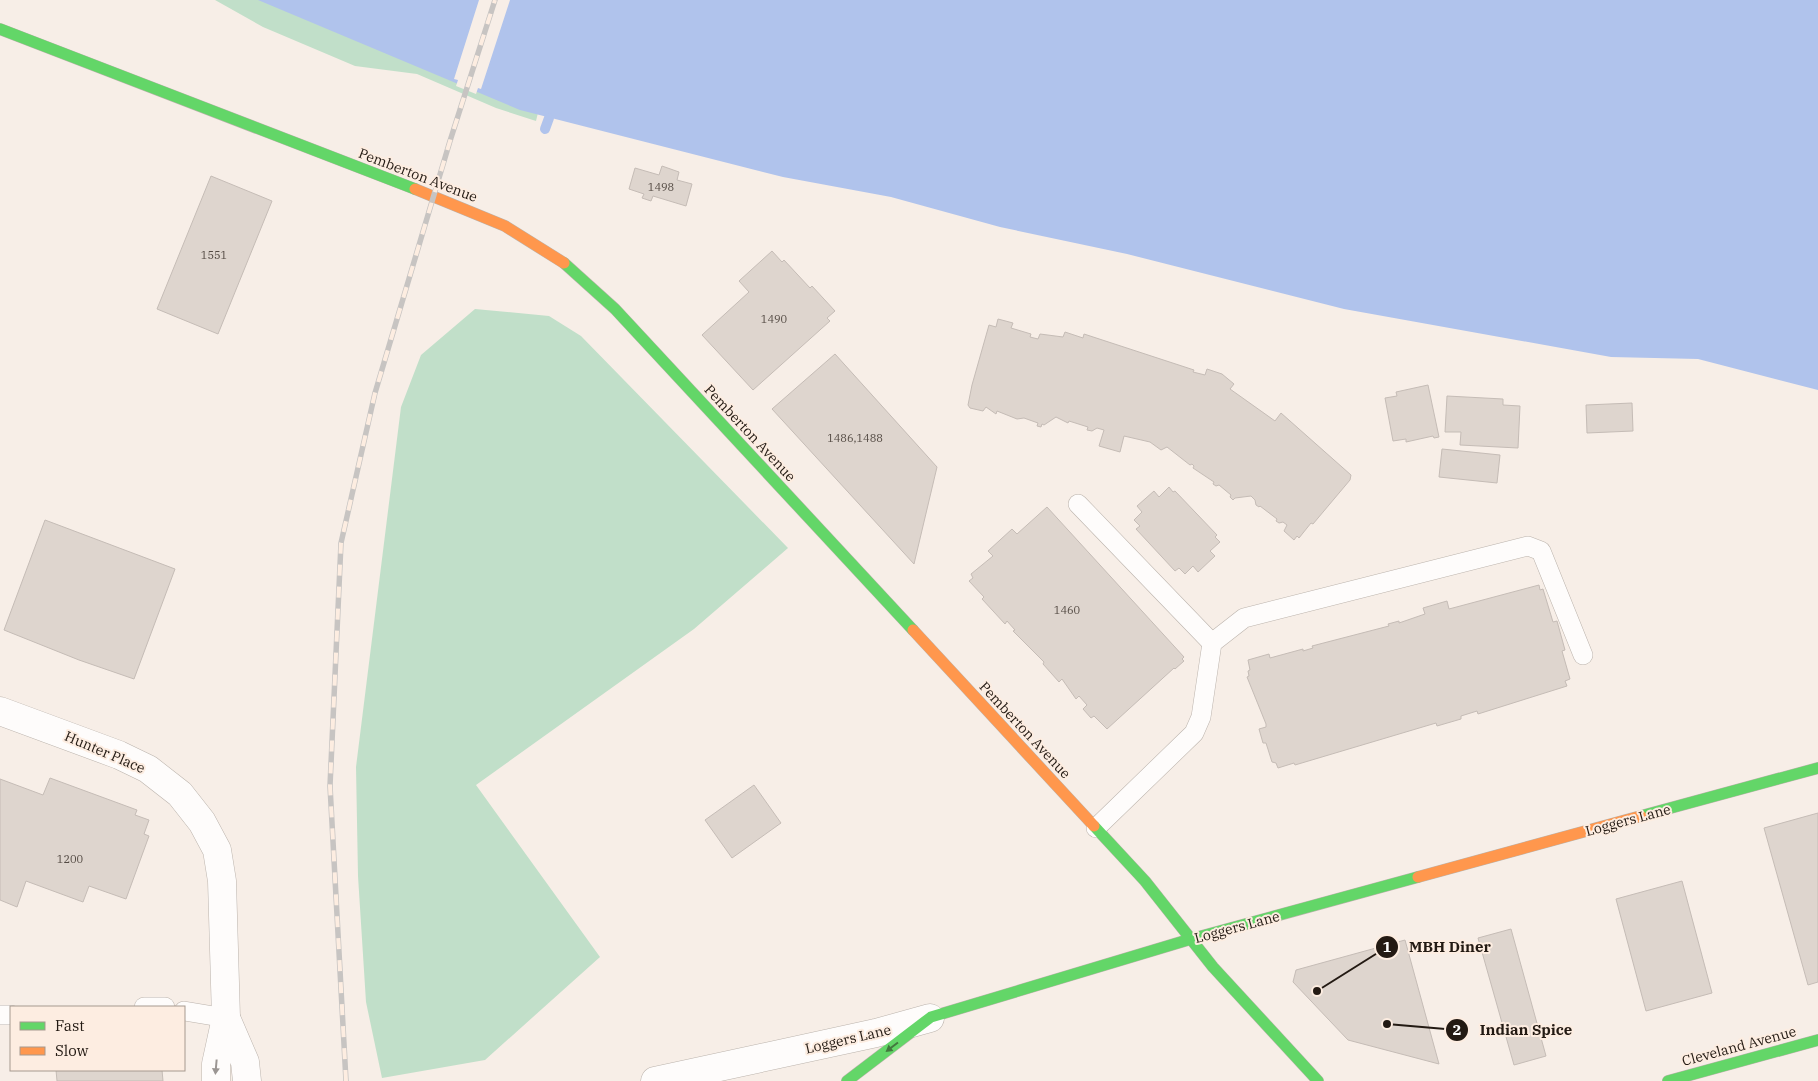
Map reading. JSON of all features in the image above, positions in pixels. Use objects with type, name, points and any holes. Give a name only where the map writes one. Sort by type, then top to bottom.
[{"type":"street","name":"Pemberton Avenue","points":[[0,29],[370,173],[433,195],[505,226],[568,265],[615,309],[1145,881],[1190,940],[1221,976],[1318,1081]]},
{"type":"street","name":"Hunter Place","points":[[0,711],[119,755],[148,769],[180,794],[202,822],[217,850],[222,881],[226,1018],[216,1064],[216,1081]]},
{"type":"street","name":"Loggers Lane","points":[[655,1081],[876,1033],[1190,940],[1818,768]]},
{"type":"street","points":[[847,1081],[931,1017]]},
{"type":"street","name":"Hunter Place","points":[[226,1018],[245,1062],[247,1081]]},
{"type":"street","name":"Cleveland Avenue","points":[[1668,1081],[1818,1040]]},
{"type":"lane","points":[[1078,504],[1212,643]]},
{"type":"lane","points":[[1096,828],[1194,733],[1201,717],[1212,643],[1244,618],[1528,546],[1541,551],[1583,655]]},
{"type":"lane","points":[[185,1011],[226,1018]]},
{"type":"green space","points":[[215,0],[565,0],[536,121],[496,108],[417,74],[355,66],[263,27]]},
{"type":"green space","points":[[475,309],[549,316],[581,336],[788,548],[694,629],[476,785],[600,957],[485,1060],[382,1078],[366,1002],[358,876],[356,767],[401,407],[421,355]]},
{"type":"water","points":[[258,0],[1818,0],[1818,390],[1698,359],[1611,357],[1344,309],[1127,254],[1000,227],[891,197],[783,177],[520,110]]},
{"type":"pier","points":[[479,0],[510,0],[481,89],[478,88],[476,94],[456,86],[458,80],[454,79]]},
{"type":"building","points":[[662,166],[679,172],[677,180],[692,184],[686,206],[653,196],[651,201],[642,198],[644,194],[629,189],[635,168],[659,175]]},
{"type":"building","points":[[211,176],[272,201],[218,334],[157,309]]},
{"type":"building","points":[[772,251],[782,262],[784,260],[810,288],[812,286],[835,311],[827,318],[830,321],[753,390],[702,335],[749,292],[739,281]]},
{"type":"building","points":[[998,319],[1013,323],[1011,328],[1031,334],[1030,337],[1038,339],[1040,334],[1063,337],[1065,332],[1083,338],[1084,334],[1194,370],[1193,372],[1205,375],[1207,369],[1222,374],[1234,384],[1230,389],[1275,421],[1281,413],[1351,475],[1350,480],[1313,524],[1311,523],[1299,538],[1297,536],[1294,540],[1284,531],[1287,525],[1283,522],[1279,523],[1276,521],[1277,519],[1256,505],[1255,500],[1251,496],[1235,498],[1233,500],[1230,497],[1231,495],[1219,485],[1213,484],[1214,482],[1193,468],[1192,464],[1190,465],[1167,447],[1161,450],[1150,442],[1124,436],[1120,452],[1099,446],[1104,430],[1097,428],[1092,431],[1087,430],[1088,427],[1069,421],[1068,423],[1056,417],[1044,425],[1042,424],[1041,427],[1037,426],[1038,423],[1024,418],[1017,419],[997,411],[996,414],[986,407],[983,411],[970,408],[968,405],[972,385],[989,325],[996,327]]},
{"type":"building","points":[[835,354],[937,467],[914,564],[772,409]]},
{"type":"building","points":[[1428,385],[1439,437],[1434,438],[1433,436],[1406,442],[1406,439],[1393,441],[1385,398],[1397,396],[1396,392]]},
{"type":"building","points":[[1447,396],[1503,399],[1503,405],[1520,406],[1518,448],[1460,445],[1461,432],[1445,432]]},
{"type":"building","points":[[1632,403],[1633,431],[1587,433],[1586,405]]},
{"type":"building","points":[[1442,449],[1500,455],[1497,483],[1439,477]]},
{"type":"building","points":[[1169,487],[1217,535],[1215,537],[1220,542],[1210,551],[1215,556],[1198,572],[1193,566],[1185,574],[1179,568],[1175,571],[1136,529],[1140,526],[1134,520],[1142,512],[1137,506],[1154,491],[1159,497]]},
{"type":"building","points":[[1047,507],[1184,657],[1182,659],[1184,661],[1107,729],[1094,716],[1091,718],[1083,709],[1087,705],[1079,696],[1076,699],[1062,679],[1059,682],[1043,664],[1044,662],[1013,631],[1015,630],[1007,621],[1005,624],[982,599],[984,597],[969,581],[973,578],[971,574],[993,556],[988,551],[1012,529],[1017,534]]},
{"type":"building","points":[[45,520],[175,569],[134,679],[79,660],[4,630]]},
{"type":"building","points":[[1539,585],[1540,590],[1543,589],[1553,622],[1557,621],[1565,650],[1562,651],[1570,679],[1565,681],[1567,686],[1478,714],[1477,711],[1461,716],[1461,719],[1437,726],[1436,723],[1295,765],[1294,763],[1278,768],[1276,763],[1272,762],[1259,729],[1266,727],[1266,724],[1247,677],[1250,670],[1248,660],[1269,654],[1270,658],[1303,649],[1303,651],[1313,648],[1312,646],[1389,626],[1388,624],[1399,621],[1399,623],[1425,614],[1423,608],[1447,601],[1449,609]]},
{"type":"building","points":[[50,778],[137,810],[135,815],[149,820],[144,834],[149,836],[126,899],[89,886],[83,902],[26,881],[17,907],[0,900],[0,779],[43,795]]},
{"type":"building","points":[[754,785],[781,823],[732,858],[705,820]]},
{"type":"building","points":[[1818,813],[1818,982],[1808,985],[1764,828]]},
{"type":"building","points":[[1682,881],[1712,993],[1646,1011],[1616,899]]},
{"type":"building","points":[[1511,929],[1546,1056],[1514,1065],[1478,938]]},
{"type":"building","points":[[1405,940],[1439,1064],[1348,1040],[1293,982],[1296,970]]},
{"type":"building","points":[[56,1071],[162,1071],[163,1081],[57,1081]]},
{"type":"waterway","points":[[545,129],[549,118]]},
{"type":"railway","points":[[346,1081],[330,786],[341,543],[375,393],[450,141],[495,0]]},
{"type":"traffic: fast","points":[[0,29],[415,189]]},
{"type":"traffic: fast","points":[[564,263],[615,309],[913,630]]},
{"type":"traffic: fast","points":[[1641,816],[1818,768]]},
{"type":"traffic: fast","points":[[1094,826],[1145,881],[1213,967],[1318,1081]]},
{"type":"traffic: fast","points":[[847,1081],[931,1017],[1191,939],[1418,877]]},
{"type":"traffic: fast","points":[[1668,1081],[1818,1040]]},
{"type":"traffic: slow","points":[[415,189],[505,226],[564,263]]},
{"type":"traffic: slow","points":[[913,630],[1094,826]]},
{"type":"traffic: slow","points":[[1418,877],[1641,816]]},
{"type":"place","name":"MBH Diner","points":[[1317,991]]},
{"type":"place","name":"Indian Spice","points":[[1387,1024]]}]
